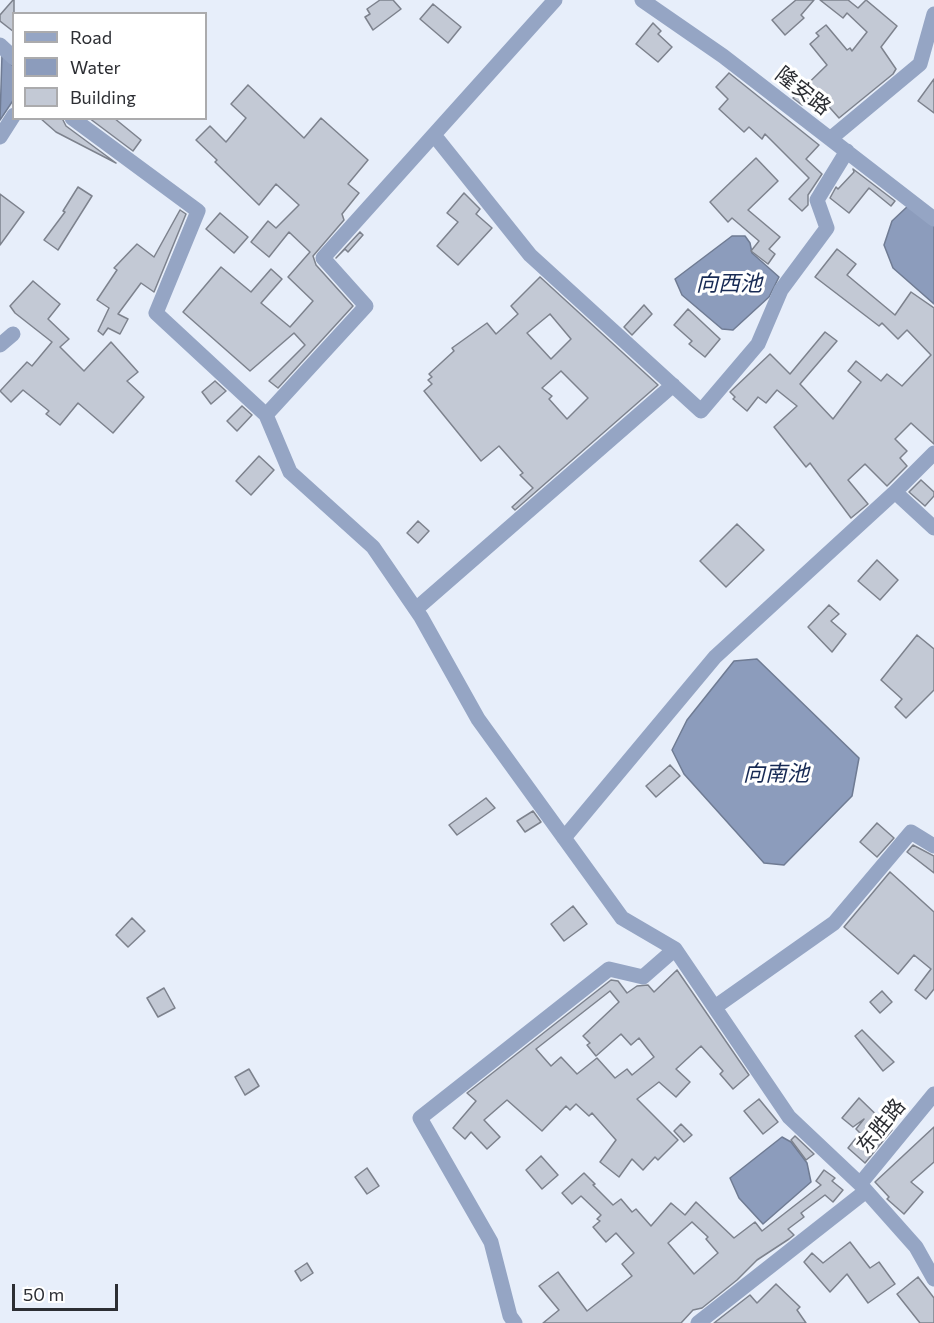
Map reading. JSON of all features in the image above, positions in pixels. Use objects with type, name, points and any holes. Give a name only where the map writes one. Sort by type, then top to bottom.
[{"type":"street","points":[[266,415],[366,306],[323,258],[555,0]]},
{"type":"street","name":"隆安路","points":[[642,0],[723,56],[934,219]]},
{"type":"street","points":[[830,138],[920,64],[934,14]]},
{"type":"street","points":[[0,45],[12,56]]},
{"type":"street","points":[[0,137],[12,118]]},
{"type":"street","points":[[75,120],[198,212],[156,313],[266,415],[290,472],[373,548],[416,609],[478,719],[622,918],[675,949],[789,1117],[863,1188],[916,1247],[934,1279]]},
{"type":"street","points":[[434,135],[530,255],[701,411],[758,344],[781,290],[827,228],[817,200],[847,152]]},
{"type":"street","points":[[0,345],[13,334]]},
{"type":"street","points":[[416,609],[673,385]]},
{"type":"street","points":[[564,838],[715,657],[895,492],[934,453]]},
{"type":"street","points":[[895,492],[934,528]]},
{"type":"street","points":[[715,1007],[834,923],[911,832],[934,846]]},
{"type":"street","points":[[515,1323],[510,1316],[491,1242],[420,1118],[609,969],[643,977],[675,949]]},
{"type":"street","name":"东胜路","points":[[698,1323],[863,1188],[934,1094]]},
{"type":"water","points":[[2,54],[12,65],[12,102],[0,120]]},
{"type":"water","points":[[909,205],[934,224],[934,304],[893,268],[884,245],[892,221]]},
{"type":"water","name":"向西池","points":[[732,236],[745,236],[750,243],[752,253],[779,277],[769,297],[733,330],[722,329],[682,295],[675,279]]},
{"type":"water","name":"向南池","points":[[757,659],[859,758],[852,796],[784,865],[764,863],[684,774],[672,750],[687,720],[734,661]]},
{"type":"water","points":[[782,1137],[791,1142],[807,1163],[811,1182],[763,1224],[739,1198],[730,1178]]},
{"type":"building","points":[[14,0],[12,30],[0,21],[0,15]]},
{"type":"building","points":[[380,0],[393,0],[401,9],[373,30],[365,17],[370,14],[367,9]]},
{"type":"building","points":[[796,0],[814,0],[801,15],[804,18],[785,35],[772,20]]},
{"type":"building","points":[[820,0],[848,0],[858,8],[866,0],[897,26],[881,47],[896,69],[893,74],[839,118],[815,91],[802,105],[793,98],[827,65],[810,44],[819,36],[816,33],[826,25],[847,50],[850,48],[852,51],[867,32],[847,13],[843,18]]},
{"type":"building","points":[[433,4],[461,27],[448,43],[420,19]]},
{"type":"building","points":[[653,23],[661,31],[658,34],[672,47],[658,62],[636,44]]},
{"type":"building","points":[[729,73],[819,145],[806,159],[822,174],[808,195],[808,205],[802,211],[789,199],[809,178],[765,134],[762,139],[749,127],[744,132],[719,109],[728,99],[716,87]]},
{"type":"building","points":[[934,79],[934,113],[918,101]]},
{"type":"building","points":[[248,85],[304,138],[321,118],[368,160],[348,184],[359,193],[342,214],[344,220],[313,256],[316,265],[353,306],[278,388],[269,381],[305,345],[294,333],[250,371],[183,312],[221,267],[251,292],[271,269],[282,279],[261,303],[290,327],[313,301],[288,277],[310,252],[289,232],[269,257],[251,242],[268,221],[276,228],[299,205],[276,184],[259,205],[196,140],[210,126],[226,142],[246,118],[231,104]]},
{"type":"building","points":[[42,120],[63,120],[66,126],[116,163],[56,132]]},
{"type":"building","points":[[92,120],[116,120],[141,140],[133,151]]},
{"type":"building","points":[[756,158],[778,181],[748,210],[780,237],[769,249],[775,254],[768,264],[751,251],[759,241],[732,218],[728,222],[710,202]]},
{"type":"building","points":[[853,169],[895,201],[891,206],[869,188],[849,213],[830,198],[836,187],[838,189],[854,172]]},
{"type":"building","points":[[78,187],[92,196],[58,250],[44,240],[65,212],[63,211]]},
{"type":"building","points":[[464,193],[480,209],[476,214],[492,228],[458,265],[437,246],[458,222],[447,213]]},
{"type":"building","points":[[0,194],[24,212],[0,245]]},
{"type":"building","points":[[180,210],[186,214],[154,292],[141,283],[118,314],[128,319],[120,334],[108,328],[103,335],[98,331],[109,308],[97,300],[117,270],[114,268],[137,244],[154,257]]},
{"type":"building","points":[[220,213],[248,237],[234,253],[206,229]]},
{"type":"building","points":[[360,232],[363,235],[348,252],[345,249],[336,258]]},
{"type":"building","points":[[837,249],[856,264],[847,275],[895,315],[911,292],[934,308],[934,444],[911,423],[895,439],[907,451],[900,458],[907,466],[887,486],[865,464],[848,480],[868,504],[851,518],[810,463],[806,467],[774,427],[797,406],[777,390],[766,403],[758,397],[747,411],[733,399],[735,397],[730,392],[770,354],[790,374],[825,332],[837,341],[800,384],[833,419],[861,382],[848,371],[856,361],[881,381],[887,374],[902,386],[931,355],[907,330],[898,339],[882,323],[879,326],[815,277]]},
{"type":"building","points":[[540,277],[658,385],[515,510],[512,507],[533,488],[520,475],[523,473],[499,446],[481,461],[424,391],[432,384],[428,380],[432,377],[429,374],[454,351],[452,348],[487,323],[496,334],[518,314],[511,306]],"holes":[[[550,314],[571,339],[551,359],[527,333]],[[561,371],[588,398],[567,419],[549,399],[552,396],[542,388]]]},
{"type":"building","points":[[33,281],[60,304],[48,319],[69,339],[60,347],[84,371],[111,342],[138,372],[127,381],[144,397],[113,433],[78,403],[60,425],[46,414],[49,411],[23,390],[11,402],[0,391],[27,362],[32,366],[52,342],[15,313],[10,306]]},
{"type":"building","points":[[644,305],[652,314],[632,335],[624,327]]},
{"type":"building","points":[[688,309],[720,339],[705,357],[689,344],[692,341],[674,325]]},
{"type":"building","points":[[215,381],[226,391],[211,404],[202,392]]},
{"type":"building","points":[[242,406],[252,415],[237,431],[227,421]]},
{"type":"building","points":[[259,456],[274,470],[251,495],[236,481]]},
{"type":"building","points":[[921,480],[934,492],[934,496],[925,506],[909,492]]},
{"type":"building","points":[[418,521],[429,531],[418,543],[407,533]]},
{"type":"building","points":[[737,524],[764,550],[726,587],[700,561]]},
{"type":"building","points":[[877,560],[898,580],[880,600],[858,581]]},
{"type":"building","points":[[829,605],[839,614],[831,621],[846,634],[832,652],[808,627]]},
{"type":"building","points":[[917,635],[934,649],[934,690],[906,718],[895,707],[902,699],[881,680]]},
{"type":"building","points":[[670,765],[680,776],[656,797],[646,786]]},
{"type":"building","points":[[486,798],[495,808],[457,835],[449,825]]},
{"type":"building","points":[[533,811],[541,822],[525,832],[517,821]]},
{"type":"building","points":[[877,823],[894,838],[877,857],[860,842]]},
{"type":"building","points":[[913,845],[934,856],[934,873],[907,852]]},
{"type":"building","points":[[890,872],[934,912],[934,989],[926,999],[915,990],[931,969],[914,955],[898,974],[844,927]]},
{"type":"building","points":[[573,906],[587,924],[564,941],[551,924]]},
{"type":"building","points":[[132,918],[145,931],[128,947],[116,935]]},
{"type":"building","points":[[677,970],[749,1075],[733,1089],[720,1074],[723,1071],[701,1046],[676,1069],[690,1082],[676,1097],[659,1082],[637,1099],[678,1140],[658,1160],[655,1157],[643,1170],[632,1159],[619,1177],[600,1162],[616,1140],[592,1113],[589,1116],[576,1104],[570,1110],[566,1106],[542,1131],[507,1100],[484,1120],[500,1137],[487,1149],[471,1132],[465,1139],[453,1128],[476,1101],[467,1093],[611,980],[618,981],[627,993],[637,986],[648,985],[654,992]],"holes":[[[610,991],[619,1002],[583,1036],[590,1043],[587,1045],[596,1056],[621,1034],[631,1045],[639,1038],[654,1057],[632,1075],[627,1069],[615,1078],[597,1058],[577,1074],[561,1057],[551,1066],[536,1049]]]},
{"type":"building","points":[[164,988],[175,1008],[158,1017],[147,998]]},
{"type":"building","points":[[882,991],[892,1002],[880,1013],[870,1002]]},
{"type":"building","points":[[862,1030],[894,1062],[883,1071],[855,1036]]},
{"type":"building","points":[[249,1069],[259,1086],[245,1095],[235,1077]]},
{"type":"building","points":[[859,1098],[892,1130],[865,1163],[848,1148],[860,1133],[856,1129],[864,1119],[853,1127],[842,1118]]},
{"type":"building","points":[[759,1099],[778,1122],[763,1134],[744,1111]]},
{"type":"building","points":[[681,1124],[692,1135],[684,1142],[674,1131]]},
{"type":"building","points":[[934,1127],[934,1162],[911,1182],[923,1192],[904,1214],[887,1199],[889,1197],[875,1182]]},
{"type":"building","points":[[795,1136],[814,1154],[806,1160],[791,1140]]},
{"type":"building","points":[[541,1156],[558,1175],[542,1189],[526,1170]]},
{"type":"building","points":[[367,1168],[379,1186],[367,1194],[355,1177]]},
{"type":"building","points":[[824,1170],[835,1178],[832,1181],[843,1190],[833,1202],[825,1195],[801,1213],[804,1217],[788,1229],[794,1235],[757,1260],[737,1280],[702,1308],[693,1310],[681,1323],[543,1323],[559,1310],[539,1286],[558,1272],[587,1311],[632,1276],[622,1264],[634,1253],[616,1233],[606,1242],[593,1227],[600,1221],[597,1219],[601,1215],[581,1196],[572,1204],[562,1193],[584,1173],[613,1205],[621,1199],[632,1212],[636,1209],[651,1226],[671,1203],[685,1215],[696,1202],[734,1238],[755,1222],[762,1231],[821,1185],[816,1181]],"holes":[[[692,1222],[708,1237],[706,1239],[718,1253],[694,1274],[668,1243]]]},
{"type":"building","points":[[850,1242],[870,1268],[879,1262],[895,1284],[868,1303],[847,1274],[830,1292],[804,1262],[812,1253],[823,1263]]},
{"type":"building","points":[[307,1263],[313,1273],[301,1281],[295,1271]]},
{"type":"building","points":[[918,1277],[934,1298],[934,1323],[920,1323],[897,1294]]},
{"type":"building","points":[[776,1284],[800,1307],[797,1310],[806,1323],[714,1323],[750,1295],[757,1303]]}]
